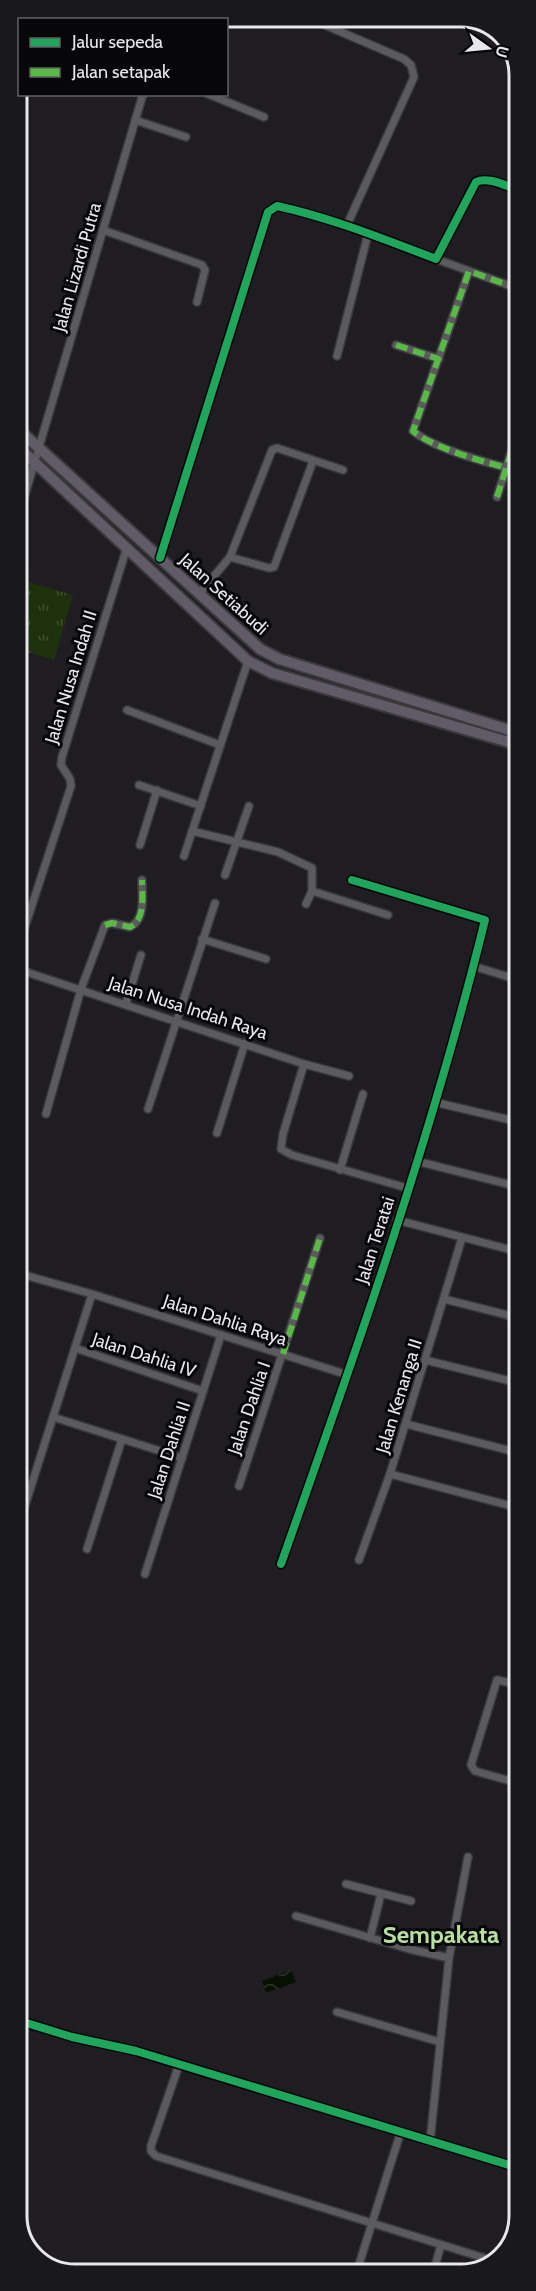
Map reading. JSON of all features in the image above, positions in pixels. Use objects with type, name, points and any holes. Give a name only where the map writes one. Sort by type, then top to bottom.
[{"type":"main road","name":"Jalan Setiabudi","points":[[27,437],[260,649],[279,659],[509,731]]},
{"type":"main road","name":"Jalan Setiabudi","points":[[27,455],[128,546],[248,661],[272,673],[509,742]]},
{"type":"street","points":[[336,27],[404,59],[414,71],[414,77],[391,132],[347,225]]},
{"type":"street","name":"Jalan Lizardi Putra","points":[[27,489],[142,96]]},
{"type":"street","points":[[213,96],[264,117]]},
{"type":"street","points":[[135,120],[186,137]]},
{"type":"street","points":[[436,259],[476,182],[481,179],[509,187]]},
{"type":"street","points":[[160,558],[268,212],[277,206],[347,225],[509,285]]},
{"type":"street","points":[[103,230],[202,265],[205,270],[197,302]]},
{"type":"street","points":[[337,356],[368,234]]},
{"type":"street","points":[[469,271],[413,431],[421,438],[509,469]]},
{"type":"street","points":[[396,345],[439,358]]},
{"type":"street","points":[[199,594],[230,557],[272,450],[277,448],[343,470]]},
{"type":"street","points":[[497,497],[509,456]]},
{"type":"street","points":[[230,557],[269,568],[274,567],[313,461]]},
{"type":"street","name":"Jalan Nusa Indah II","points":[[27,920],[71,786],[70,778],[61,765],[62,757],[128,546]]},
{"type":"street","points":[[184,856],[248,661]]},
{"type":"street","points":[[127,710],[220,746]]},
{"type":"street","points":[[139,785],[201,806]]},
{"type":"street","points":[[140,844],[157,790]]},
{"type":"street","points":[[225,875],[249,806]]},
{"type":"street","points":[[192,831],[278,852],[312,868],[312,891],[306,904]]},
{"type":"street","points":[[46,1114],[81,989],[105,925],[112,923],[130,927],[138,922],[141,913],[142,880]]},
{"type":"street","name":"Jalan Teratai","points":[[281,1564],[348,1375],[416,1161],[485,920],[352,880]]},
{"type":"street","points":[[312,891],[387,915]]},
{"type":"street","points":[[148,1109],[215,903]]},
{"type":"street","points":[[202,939],[266,959]]},
{"type":"street","points":[[126,1003],[141,955]]},
{"type":"street","points":[[473,966],[509,977]]},
{"type":"street","name":"Jalan Nusa Indah Raya","points":[[27,972],[126,1003],[304,1064],[349,1076]]},
{"type":"street","points":[[217,1133],[245,1043]]},
{"type":"street","points":[[304,1064],[283,1134],[281,1149],[292,1155],[339,1170],[407,1188]]},
{"type":"street","points":[[339,1170],[363,1094]]},
{"type":"street","points":[[434,1102],[509,1120]]},
{"type":"street","points":[[416,1161],[509,1184]]},
{"type":"street","points":[[397,1220],[509,1250]]},
{"type":"street","name":"Jalan Dahlia I","points":[[239,1486],[320,1238]]},
{"type":"street","name":"Jalan Kenanga II","points":[[359,1560],[406,1424],[462,1238]]},
{"type":"street","name":"Jalan Dahlia Raya","points":[[27,1276],[92,1294],[348,1375]]},
{"type":"street","points":[[27,1499],[92,1294]]},
{"type":"street","points":[[444,1299],[509,1315]]},
{"type":"street","name":"Jalan Dahlia II","points":[[144,1574],[221,1335]]},
{"type":"street","name":"Jalan Dahlia IV","points":[[75,1348],[203,1391]]},
{"type":"street","points":[[425,1360],[509,1381]]},
{"type":"street","points":[[53,1417],[182,1458]]},
{"type":"street","points":[[406,1424],[509,1450]]},
{"type":"street","points":[[87,1549],[122,1439]]},
{"type":"street","points":[[390,1474],[509,1505]]},
{"type":"street","points":[[509,1683],[497,1680],[471,1765],[475,1771],[509,1781]]},
{"type":"street","points":[[430,2142],[449,1958],[468,1857]]},
{"type":"street","points":[[346,1884],[411,1901]]},
{"type":"street","points":[[370,1938],[381,1894]]},
{"type":"street","points":[[296,1916],[449,1958]]},
{"type":"street","points":[[337,2012],[440,2042]]},
{"type":"street","points":[[27,2023],[401,2130],[430,2142],[509,2165]]},
{"type":"street","points":[[179,2065],[151,2146],[154,2155],[485,2258]]},
{"type":"street","points":[[360,2264],[401,2130]]},
{"type":"street","points":[[436,2264],[441,2245]]},
{"type":"green space","points":[[27,582],[73,595],[54,660],[27,652]]},
{"type":"water","points":[[291,1970],[296,1982],[266,1993],[262,1981]]},
{"type":"marked path","points":[[509,285],[469,271],[413,431],[422,438],[448,450],[509,468]]},
{"type":"marked path","points":[[396,345],[439,359]]},
{"type":"marked path","points":[[497,497],[509,459]]},
{"type":"marked path","points":[[105,925],[112,923],[130,927],[135,924],[141,913],[142,880]]},
{"type":"marked path","points":[[283,1354],[320,1238]]},
{"type":"cycle path","points":[[160,558],[268,212],[277,206],[318,217],[436,259],[476,182],[486,180],[509,186]]},
{"type":"cycle path","points":[[281,1564],[391,1245],[441,1083],[485,920],[352,880]]},
{"type":"cycle path","points":[[27,2023],[72,2037],[136,2051],[509,2165]]},
{"type":"district","name":"Sempakata","points":[[441,1935]]}]
